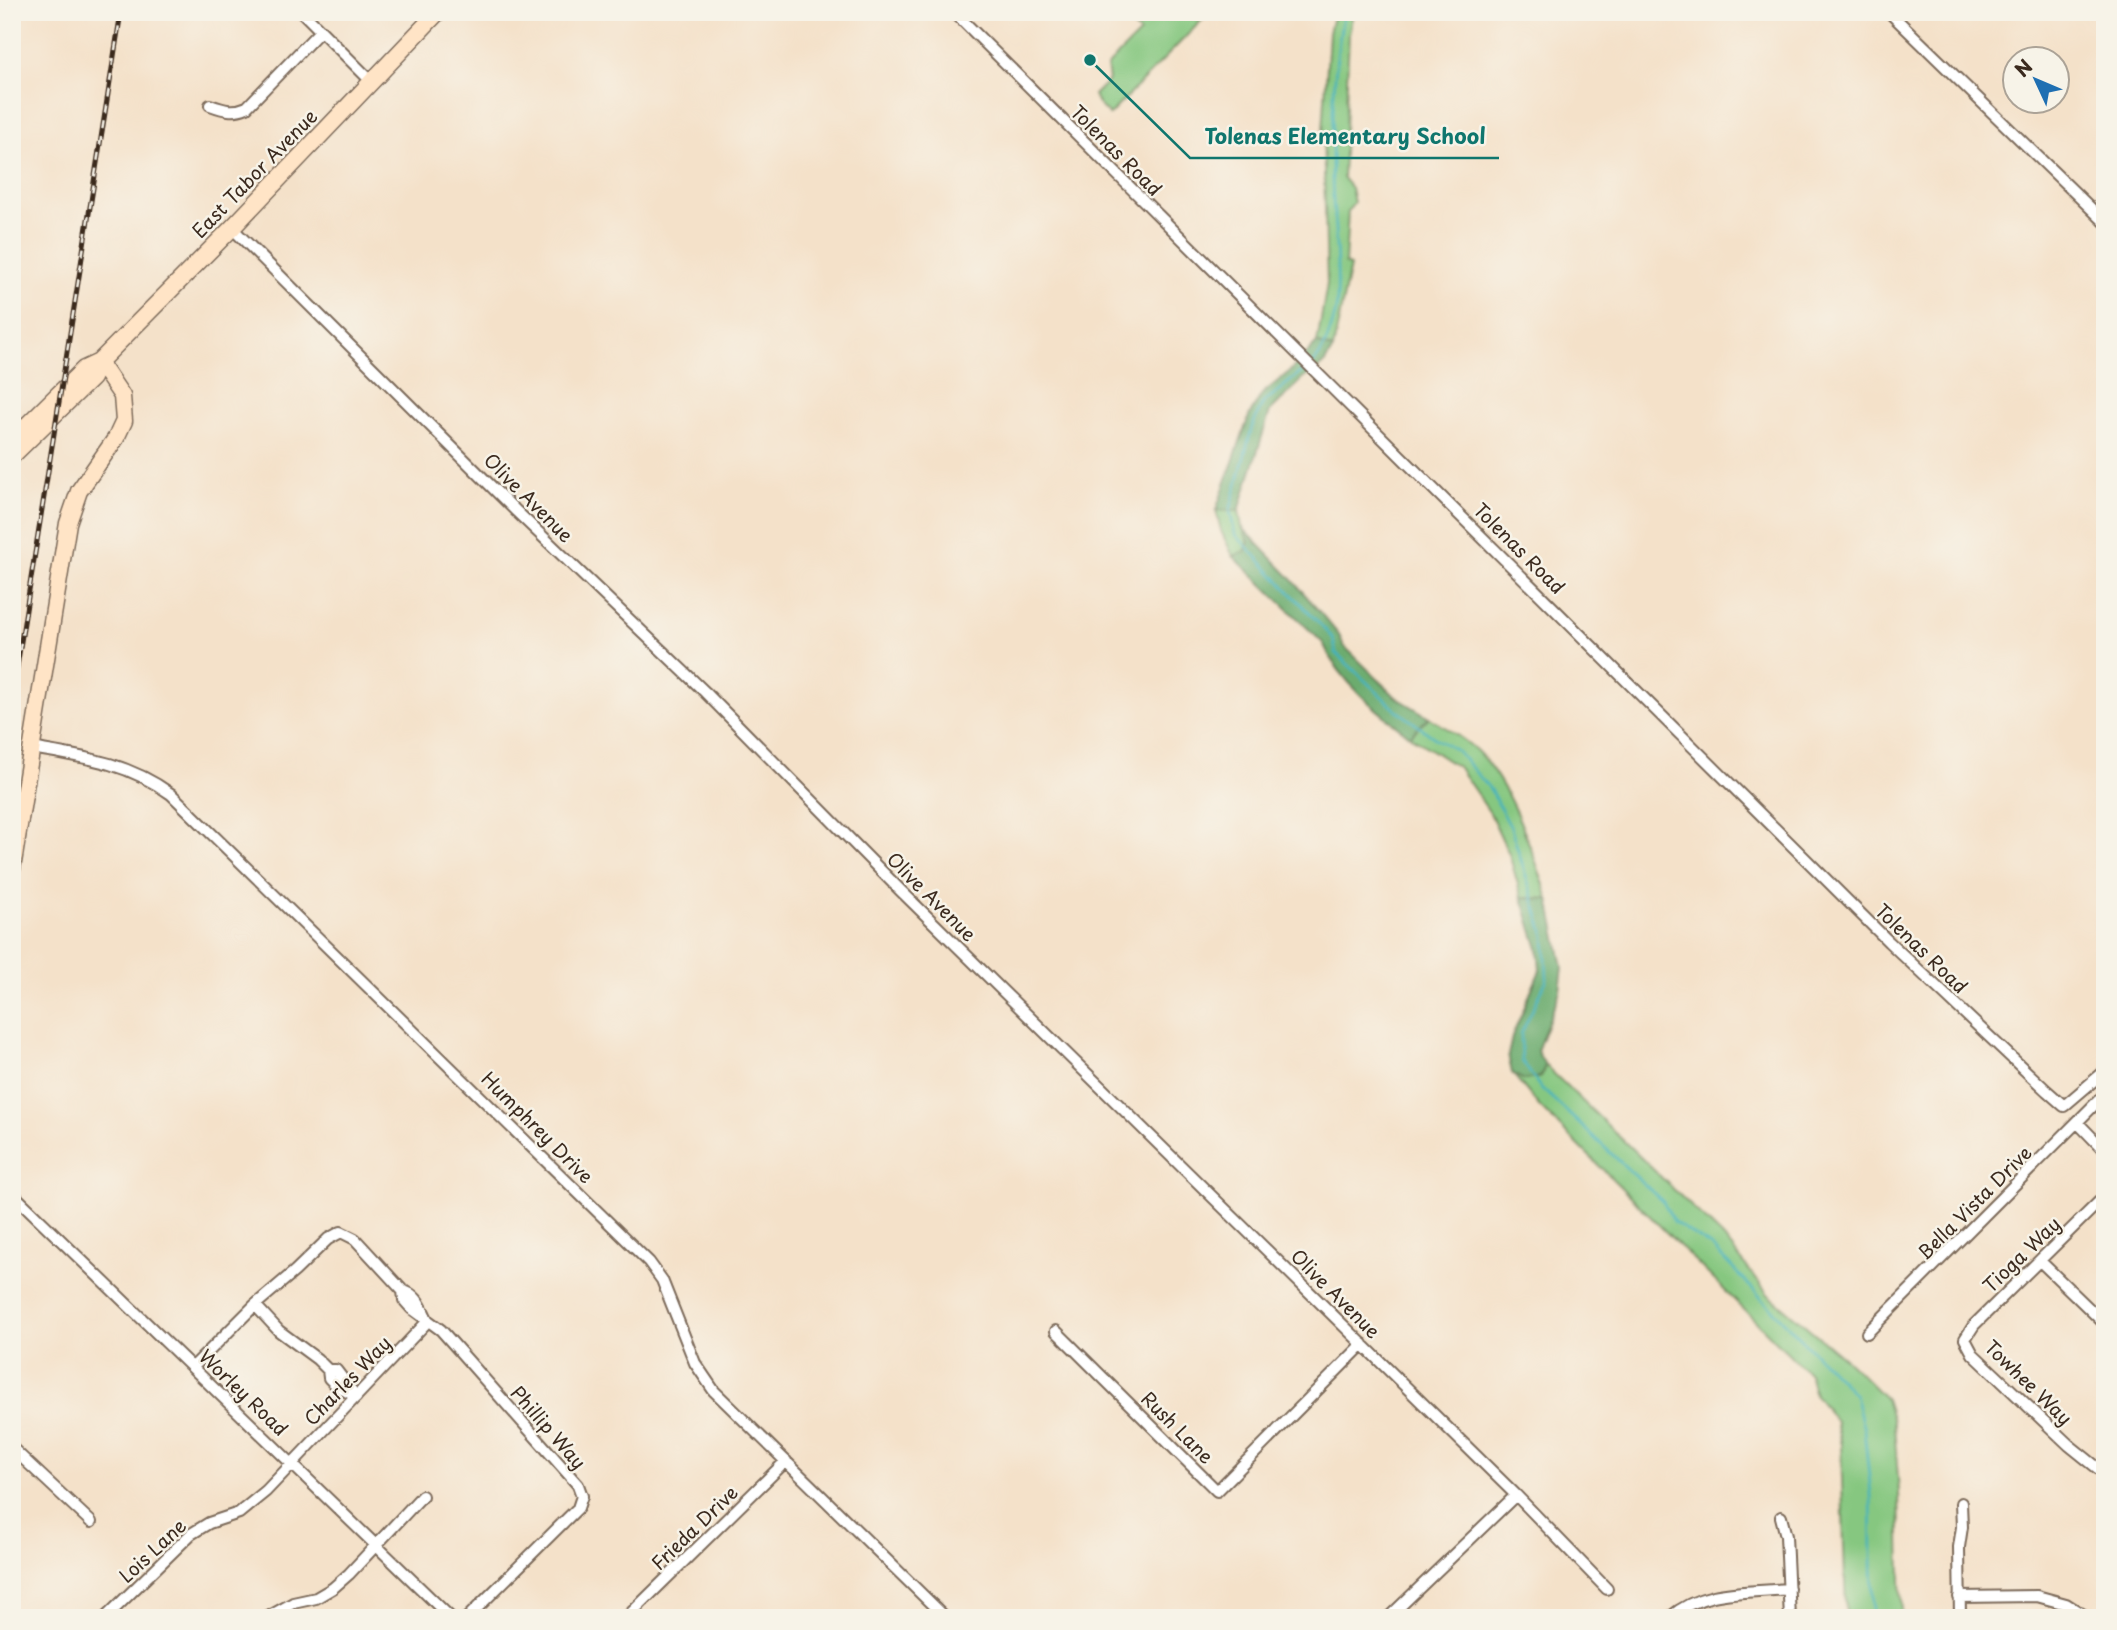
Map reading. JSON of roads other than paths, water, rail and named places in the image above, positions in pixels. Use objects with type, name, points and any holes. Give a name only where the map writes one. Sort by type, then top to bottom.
[{"type":"main road","name":"East Tabor Avenue","points":[[12,440],[84,369],[99,362],[232,228],[438,12]]},
{"type":"main road","name":"East Tabor Avenue","points":[[12,456],[92,378],[99,362]]},
{"type":"main road","points":[[12,869],[72,504],[116,438],[124,421],[122,396],[99,362]]},
{"type":"street","points":[[302,12],[371,81]]},
{"type":"street","name":"Tolenas Road","points":[[954,12],[1889,943],[2064,1106],[2105,1071]]},
{"type":"street","points":[[1889,12],[2105,222]]},
{"type":"street","points":[[210,106],[228,111],[247,107],[320,31]]},
{"type":"street","name":"Olive Avenue","points":[[232,228],[525,519],[705,692],[901,891],[1516,1495],[1607,1589]]},
{"type":"street","name":"Humphrey Drive","points":[[31,748],[95,758],[152,780],[171,794],[649,1262],[662,1280],[695,1363],[714,1391],[946,1618]]},
{"type":"street","name":"Bella Vista Drive","points":[[1867,1333],[2105,1094]]},
{"type":"street","points":[[2077,1122],[2105,1151]]},
{"type":"street","name":"Worley Road","points":[[12,1193],[451,1618]]},
{"type":"street","name":"Tioga Way","points":[[1965,1339],[1974,1325],[2105,1196]]},
{"type":"street","name":"Phillip Way","points":[[193,1367],[328,1238],[341,1232],[355,1239],[402,1291],[404,1300],[441,1331],[578,1485],[582,1496],[578,1508],[467,1618]]},
{"type":"street","points":[[2040,1261],[2105,1324]]},
{"type":"street","points":[[255,1305],[279,1331],[317,1359],[328,1370],[329,1378],[356,1396]]},
{"type":"street","name":"Charles Way","points":[[291,1463],[428,1321]]},
{"type":"street","name":"Rush Lane","points":[[1056,1331],[1217,1491],[1363,1344]]},
{"type":"street","name":"Towhee Way","points":[[1965,1339],[1973,1354],[2069,1445],[2105,1474]]},
{"type":"street","points":[[12,1448],[91,1522]]},
{"type":"street","name":"Frieda Drive","points":[[626,1618],[786,1461]]},
{"type":"street","name":"Lois Lane","points":[[105,1618],[191,1534],[209,1523],[239,1513],[266,1491],[291,1463]]},
{"type":"street","points":[[1388,1618],[1516,1495]]},
{"type":"street","points":[[266,1618],[293,1603],[316,1598],[333,1588],[422,1496]]},
{"type":"street","points":[[1960,1618],[1961,1503]]},
{"type":"street","points":[[1781,1517],[1786,1536],[1790,1618]]},
{"type":"street","points":[[1669,1618],[1696,1600],[1716,1594],[1789,1589]]},
{"type":"street","points":[[1959,1597],[2037,1596],[2066,1604],[2088,1618]]},
{"type":"waterway","points":[[1313,363],[1326,342],[1336,306],[1332,135],[1335,73],[1344,12]]},
{"type":"waterway","points":[[1308,367],[1263,403],[1252,427],[1230,511],[1235,534],[1333,638],[1336,653],[1394,708],[1436,739],[1456,750],[1490,789],[1511,828],[1545,936],[1547,979],[1521,1034],[1522,1061],[1539,1086],[1663,1202],[1674,1222],[1712,1247],[1855,1395],[1864,1430],[1871,1494],[1873,1618]]},
{"type":"railway","points":[[12,698],[121,12]]},
{"type":"place","name":"Tolenas Elementary School","points":[[1090,60]]}]
